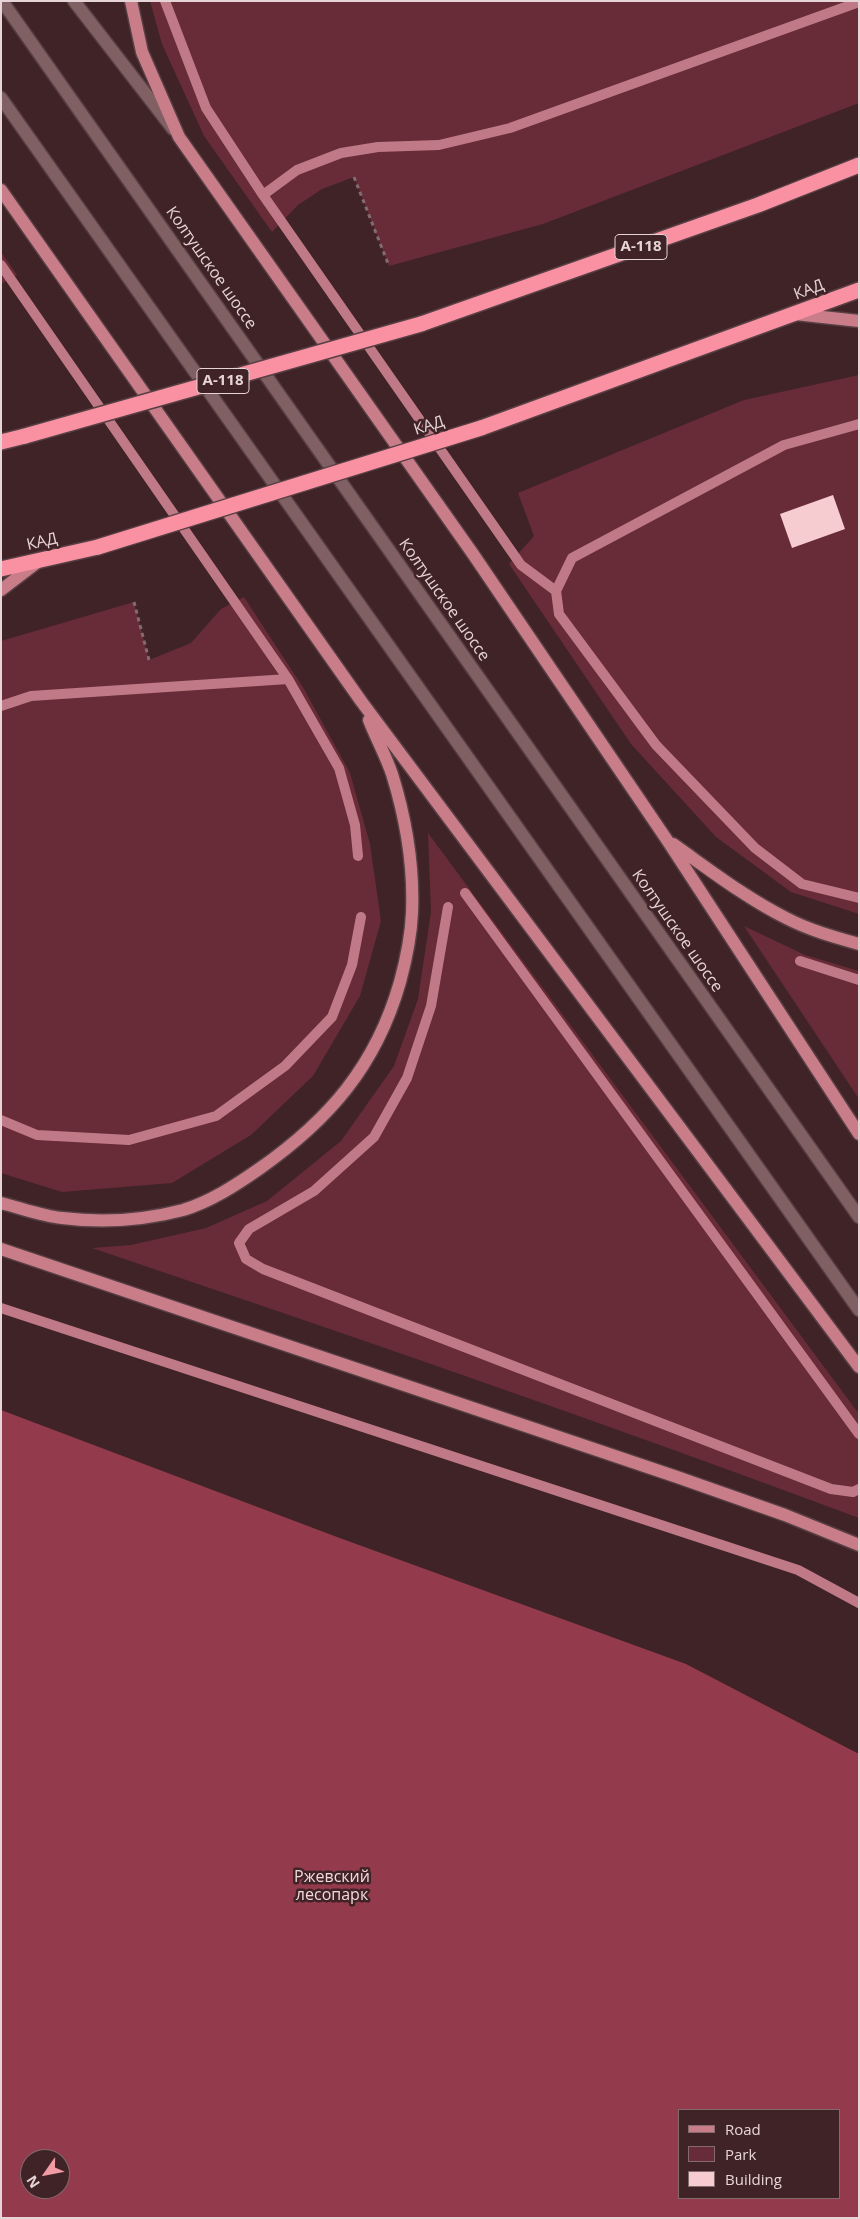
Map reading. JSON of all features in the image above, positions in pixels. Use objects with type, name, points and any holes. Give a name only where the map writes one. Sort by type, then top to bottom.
[{"type":"highway","name":"А-118","points":[[1,442],[421,324],[758,205],[859,165]]},
{"type":"highway","name":"КАД","points":[[1,569],[98,547],[481,428],[859,290]]},
{"type":"main road","name":"Колтушское шоссе","points":[[2,1],[859,1216]]},
{"type":"main road","points":[[74,1],[179,137],[473,554],[667,840],[859,1134]]},
{"type":"main road","points":[[131,1],[142,52],[179,137]]},
{"type":"main road","points":[[1,98],[859,1310]]},
{"type":"main road","points":[[1,190],[361,701],[859,1366]]},
{"type":"main road","points":[[796,314],[859,321]]},
{"type":"main road","points":[[1,590],[41,560]]},
{"type":"main road","points":[[1,1203],[61,1218],[121,1220],[184,1210],[232,1188],[275,1157],[313,1125],[348,1090],[375,1048],[395,999],[406,958],[412,913],[409,840],[392,773],[361,701]]},
{"type":"main road","points":[[667,840],[749,897],[787,919],[830,936],[859,944]]},
{"type":"main road","points":[[1,1249],[677,1477],[785,1515],[859,1545]]},
{"type":"path","points":[[354,177],[389,266]]},
{"type":"path","points":[[134,602],[149,660]]},
{"type":"green space","points":[[150,1],[859,1],[859,103],[543,224],[389,266],[354,177],[322,189],[298,205],[272,232],[204,136],[162,44]]},
{"type":"green space","points":[[1,252],[17,275],[1,284]]},
{"type":"green space","points":[[859,375],[859,914],[791,892],[716,837],[631,744],[509,564],[534,536],[518,493],[744,400]]},
{"type":"green space","points":[[244,597],[304,689],[350,773],[370,844],[381,921],[360,996],[313,1076],[251,1135],[172,1183],[62,1192],[1,1173],[1,641],[134,602],[149,660],[191,643],[221,609]]},
{"type":"green space","points":[[428,833],[859,1414],[859,1518],[477,1380],[92,1248],[131,1245],[206,1228],[267,1201],[341,1141],[394,1066],[418,999],[431,912]]},
{"type":"green space","points":[[744,926],[805,955],[859,971],[859,1099]]},
{"type":"green space","name":"Ржевский лесопарк","points":[[1,1410],[337,1537],[686,1664],[859,1754],[859,2218],[1,2218]]},
{"type":"building","points":[[833,495],[845,529],[792,548],[780,514]]},
{"type":"waterway","points":[[165,1],[206,108],[263,195],[521,565],[556,591],[559,614],[656,745],[755,848],[802,884],[859,898]]},
{"type":"waterway","points":[[263,195],[297,170],[341,153],[378,147],[439,145],[510,128],[859,2]]},
{"type":"waterway","points":[[1,265],[288,679],[339,768],[355,825],[358,856]]},
{"type":"waterway","points":[[556,591],[572,558],[784,445],[859,424]]},
{"type":"waterway","points":[[1,706],[31,696],[288,679]]},
{"type":"waterway","points":[[465,893],[859,1434]]},
{"type":"waterway","points":[[448,907],[431,1006],[407,1078],[374,1137],[314,1191],[249,1229],[239,1243],[246,1259],[263,1269],[831,1489],[853,1492],[859,1489]]},
{"type":"waterway","points":[[1,1120],[37,1135],[129,1140],[216,1116],[285,1066],[332,1017],[352,965],[361,917]]},
{"type":"waterway","points":[[800,961],[859,980]]},
{"type":"waterway","points":[[1,1308],[798,1570],[859,1603]]}]
